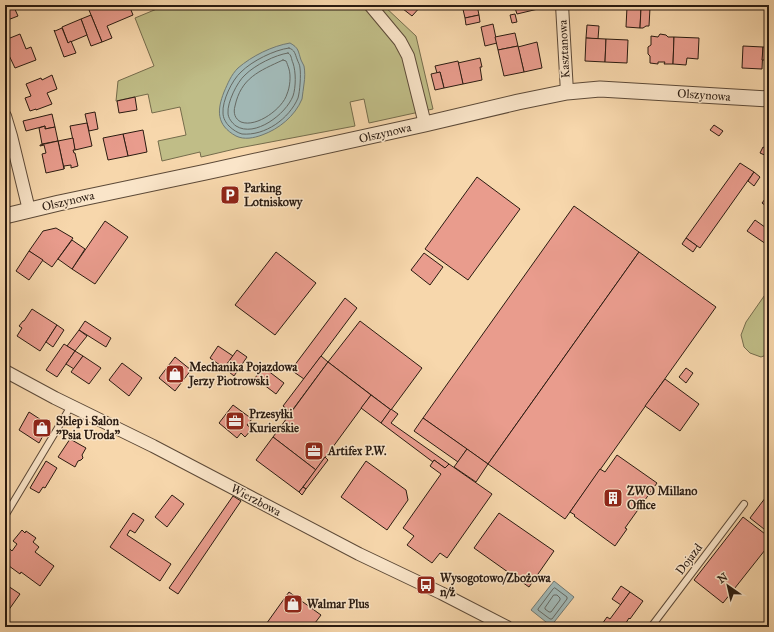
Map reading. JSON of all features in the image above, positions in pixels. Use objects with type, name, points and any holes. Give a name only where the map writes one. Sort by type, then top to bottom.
[{"type":"street","points":[[370,5],[400,41],[408,56],[425,124]]},
{"type":"street","name":"Kasztanowa","points":[[562,5],[567,92]]},
{"type":"street","name":"Olszynowa","points":[[5,216],[567,92],[600,89],[769,99]]},
{"type":"street","points":[[5,116],[29,210]]},
{"type":"street","name":"Wierzbowa","points":[[5,371],[71,406],[153,446],[359,554],[442,593],[507,627]]},
{"type":"lane","points":[[5,516],[71,406]]},
{"type":"lane","name":"Dojazd","points":[[651,627],[744,504]]},
{"type":"shaded area","points":[[164,5],[383,5],[416,36],[433,109],[369,123],[364,99],[350,102],[355,126],[239,148],[201,157],[200,152],[162,161],[158,141],[186,135],[180,107],[152,113],[148,94],[116,101],[118,81],[154,66],[135,18]]},
{"type":"shaded area","points":[[769,289],[769,354],[761,357],[750,353],[744,347],[741,335],[746,322]]},
{"type":"water","points":[[290,43],[298,50],[304,66],[305,79],[302,99],[295,111],[286,121],[259,136],[242,138],[229,132],[222,122],[219,111],[227,85],[232,76],[238,68],[256,56],[276,46]]},
{"type":"water","points":[[554,581],[574,597],[551,626],[531,610]]},
{"type":"building","points":[[5,5],[13,5],[18,16],[5,21]]},
{"type":"building","points":[[87,5],[129,5],[133,15],[107,26],[112,38],[102,42]]},
{"type":"building","points":[[398,5],[422,5],[412,16]]},
{"type":"building","points":[[462,5],[477,5],[479,15],[465,18]]},
{"type":"building","points":[[514,5],[537,5],[538,9],[517,14]]},
{"type":"building","points":[[627,7],[641,8],[640,28],[626,27]]},
{"type":"building","points":[[641,8],[650,8],[649,26],[643,28],[640,28]]},
{"type":"building","points":[[515,14],[517,22],[512,23],[510,15]]},
{"type":"building","points":[[91,15],[102,42],[91,46],[81,19]]},
{"type":"building","points":[[479,15],[480,22],[466,25],[465,18]]},
{"type":"building","points":[[81,19],[87,35],[68,43],[62,27]]},
{"type":"building","points":[[493,24],[497,43],[485,46],[481,27]]},
{"type":"building","points":[[587,25],[599,26],[598,39],[586,38]]},
{"type":"building","points":[[62,28],[68,43],[71,41],[76,53],[64,57],[54,30],[55,31]]},
{"type":"building","points":[[515,33],[518,46],[498,50],[495,37]]},
{"type":"building","points":[[20,34],[26,49],[31,47],[36,60],[15,68],[5,47],[5,40]]},
{"type":"building","points":[[660,34],[668,37],[674,37],[673,64],[664,64],[665,62],[658,62],[658,64],[650,63],[648,47],[651,45],[651,36],[658,37]]},
{"type":"building","points":[[674,37],[699,38],[698,59],[687,58],[686,65],[673,64]]},
{"type":"building","points":[[586,38],[606,39],[605,62],[585,61]]},
{"type":"building","points":[[606,39],[628,40],[627,63],[605,62]]},
{"type":"building","points":[[537,42],[542,68],[524,72],[518,47]]},
{"type":"building","points":[[518,46],[524,72],[504,76],[498,50]]},
{"type":"building","points":[[743,46],[763,47],[762,69],[742,68]]},
{"type":"building","points":[[763,47],[767,47],[767,60],[762,60]]},
{"type":"building","points":[[480,58],[482,80],[463,84],[458,63]]},
{"type":"building","points":[[458,61],[463,84],[444,88],[440,72],[437,73],[435,66]]},
{"type":"building","points":[[440,72],[444,88],[435,90],[431,74]]},
{"type":"building","points":[[52,75],[57,89],[47,93],[52,104],[30,111],[25,98],[31,96],[26,84],[41,78],[42,80]]},
{"type":"building","points":[[135,97],[137,110],[119,113],[117,101]]},
{"type":"building","points":[[95,112],[98,129],[89,131],[85,114]]},
{"type":"building","points":[[52,114],[55,127],[45,129],[45,126],[26,131],[23,121]]},
{"type":"building","points":[[87,123],[92,146],[75,150],[70,126]]},
{"type":"building","points":[[714,125],[723,131],[719,136],[710,130]]},
{"type":"building","points":[[45,126],[45,129],[55,127],[58,141],[42,144],[39,128]]},
{"type":"building","points":[[143,130],[147,152],[128,156],[123,134]]},
{"type":"building","points":[[123,134],[128,156],[108,160],[103,138]]},
{"type":"building","points":[[73,138],[75,150],[73,150],[78,166],[71,168],[71,165],[64,166],[64,169],[58,141]]},
{"type":"building","points":[[58,141],[64,169],[46,173],[42,154],[46,153],[44,145],[40,145]]},
{"type":"building","points":[[763,147],[769,150],[769,157],[760,153]]},
{"type":"building","points":[[740,163],[754,172],[700,248],[686,238]]},
{"type":"building","points":[[754,172],[760,177],[754,186],[748,181]]},
{"type":"building","points":[[477,177],[520,209],[468,280],[425,249]]},
{"type":"building","points":[[769,194],[769,208],[762,203]]},
{"type":"building","points":[[574,206],[639,252],[488,464],[423,418]]},
{"type":"building","points":[[755,220],[769,230],[769,240],[766,244],[747,231]]},
{"type":"building","points":[[105,221],[128,237],[95,284],[72,269]]},
{"type":"building","points":[[56,228],[73,238],[52,267],[29,251],[43,231]]},
{"type":"building","points":[[686,238],[697,246],[693,252],[682,244]]},
{"type":"building","points":[[72,240],[85,249],[72,269],[58,259]]},
{"type":"building","points":[[29,251],[43,260],[29,280],[16,271]]},
{"type":"building","points":[[276,252],[316,283],[275,335],[235,305]]},
{"type":"building","points":[[639,252],[716,307],[565,519],[488,464]]},
{"type":"building","points":[[424,253],[443,267],[430,285],[411,270]]},
{"type":"building","points":[[345,298],[357,308],[304,379],[291,370]]},
{"type":"building","points":[[32,309],[57,325],[40,351],[17,336],[22,328],[19,326]]},
{"type":"building","points":[[85,321],[111,338],[106,347],[79,330]]},
{"type":"building","points":[[360,321],[422,368],[391,410],[328,362]]},
{"type":"building","points":[[57,325],[64,330],[53,347],[46,342]]},
{"type":"building","points":[[79,330],[87,336],[75,351],[67,346]]},
{"type":"building","points":[[64,344],[75,351],[57,377],[46,370]]},
{"type":"building","points":[[218,346],[233,356],[224,368],[210,358]]},
{"type":"building","points":[[237,350],[247,357],[234,376],[224,368]]},
{"type":"building","points":[[75,351],[83,356],[74,369],[66,364]]},
{"type":"building","points":[[83,356],[101,368],[89,384],[71,372]]},
{"type":"building","points":[[321,356],[328,362],[291,412],[283,406]]},
{"type":"building","name":"Mechanika Pojazdowa Jerzy Piotrowski","points":[[175,357],[191,370],[175,391],[159,378]]},
{"type":"building","points":[[328,362],[371,395],[316,470],[273,437]]},
{"type":"building","points":[[122,363],[142,378],[129,396],[109,380]]},
{"type":"building","points":[[263,367],[284,383],[276,394],[255,378]]},
{"type":"building","points":[[686,368],[693,373],[686,383],[679,377]]},
{"type":"building","points":[[665,379],[699,404],[680,431],[645,406]]},
{"type":"building","points":[[371,395],[391,410],[381,423],[361,408]]},
{"type":"building","name":"Przesyłki Kurierskie","points":[[233,405],[252,419],[247,425],[252,429],[245,437],[241,433],[237,438],[219,423]]},
{"type":"building","points":[[391,409],[398,414],[391,423],[449,464],[445,468],[434,460],[433,462],[381,423]]},
{"type":"building","points":[[29,412],[49,425],[39,443],[19,430]]},
{"type":"building","points":[[423,418],[467,449],[458,462],[414,431]]},
{"type":"building","points":[[273,437],[316,470],[299,492],[256,460]]},
{"type":"building","points":[[70,439],[86,448],[82,455],[83,458],[78,461],[75,467],[58,457]]},
{"type":"building","points":[[467,449],[488,464],[476,482],[454,467]]},
{"type":"building","name":"ZWO Millano Office","points":[[617,455],[657,483],[625,528],[627,529],[615,546],[570,512],[600,469],[605,472]]},
{"type":"building","points":[[325,457],[328,460],[306,489],[303,487]]},
{"type":"building","points":[[434,460],[445,468],[449,464],[492,494],[447,558],[440,553],[432,563],[407,545],[414,536],[403,528],[441,474],[430,466]]},
{"type":"building","points":[[46,461],[57,468],[45,488],[43,487],[39,493],[30,488]]},
{"type":"building","points":[[366,461],[406,490],[408,500],[387,530],[341,497]]},
{"type":"building","points":[[303,487],[306,489],[302,495],[299,492]]},
{"type":"building","points":[[769,493],[769,533],[750,518]]},
{"type":"building","points":[[172,495],[184,504],[167,527],[155,517]]},
{"type":"building","points":[[233,496],[241,501],[178,594],[169,588]]},
{"type":"building","points":[[133,513],[144,520],[135,533],[130,530],[127,535],[171,564],[160,581],[110,547]]},
{"type":"building","points":[[499,513],[554,551],[529,587],[474,548]]},
{"type":"building","points":[[743,517],[769,537],[769,545],[723,603],[694,580]]},
{"type":"building","points":[[22,530],[36,538],[33,542],[39,547],[35,552],[54,566],[40,586],[21,572],[20,574],[5,563],[5,553],[9,548],[12,551],[17,544],[13,541]]},
{"type":"building","points":[[5,584],[20,594],[8,611],[5,609]]},
{"type":"building","points":[[621,586],[630,592],[621,605],[612,599]]},
{"type":"building","name":"Walmar Plus","points":[[289,592],[321,615],[312,627],[264,627]]},
{"type":"building","points":[[630,592],[643,601],[630,619],[629,618],[624,627],[600,627],[607,617],[610,619]]},
{"type":"place","name":"Parking Lotniskowy","points":[[230,195]]},
{"type":"place","name":"Mechanika Pojazdowa Jerzy Piotrowski","points":[[175,374]]},
{"type":"place","name":"Przesyłki Kurierskie","points":[[235,421]]},
{"type":"place","name":"Sklep i Salon \"Psia Uroda\"","points":[[42,428]]},
{"type":"place","name":"Artifex P.W.","points":[[314,451]]},
{"type":"place","name":"ZWO Millano Office","points":[[613,498]]},
{"type":"place","name":"Wysogotowo/Zbożowa n/ż","points":[[426,585]]},
{"type":"place","name":"Walmar Plus","points":[[293,604]]}]
